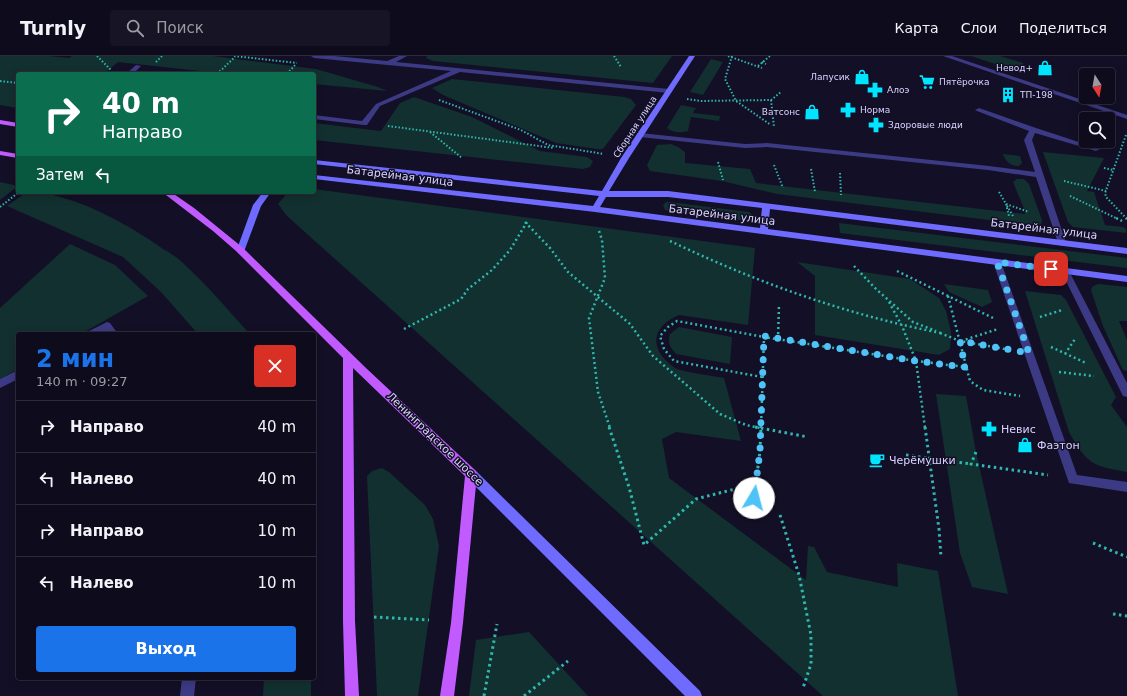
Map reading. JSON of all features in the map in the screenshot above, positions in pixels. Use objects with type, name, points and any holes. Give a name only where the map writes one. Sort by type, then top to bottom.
[{"type":"main road","points":[[0,122],[16,125]]},
{"type":"main road","points":[[0,153],[16,156]]},
{"type":"main road","name":"Ленинградское шоссе","points":[[169,194],[195,211],[241,249],[348,357],[471,474]]},
{"type":"main road","points":[[348,357],[349,621],[352,696]]},
{"type":"main road","points":[[447,696],[457,623],[471,474]]},
{"type":"street","points":[[314,56],[669,91]]},
{"type":"street","points":[[389,63],[404,56]]},
{"type":"street","name":"Сборная улица","points":[[594,209],[692,56]]},
{"type":"street","points":[[946,56],[1127,117]]},
{"type":"street","points":[[131,72],[138,66]]},
{"type":"street","points":[[316,117],[364,123],[378,105],[459,70]]},
{"type":"street","points":[[979,110],[1033,130],[1096,149]]},
{"type":"street","points":[[1033,130],[1028,140],[1062,243]]},
{"type":"street","points":[[640,135],[746,146],[767,144],[990,168],[1041,179]]},
{"type":"street","name":"Батарейная улица","points":[[316,162],[604,194],[668,194],[1127,250]]},
{"type":"street","name":"Батарейная улица","points":[[316,177],[594,209],[1127,278]]},
{"type":"street","points":[[241,249],[257,206],[266,194]]},
{"type":"street","points":[[764,231],[766,206]]},
{"type":"street","points":[[997,262],[1073,479],[1127,487]]},
{"type":"street","points":[[1065,271],[1127,393]]},
{"type":"street","points":[[96,332],[107,326],[112,332]]},
{"type":"street","points":[[0,384],[16,375]]},
{"type":"street","name":"Ленинградское шоссе","points":[[471,474],[695,696]]},
{"type":"street","points":[[187,696],[189,680]]},
{"type":"path","points":[[97,56],[112,72]]},
{"type":"path","points":[[155,62],[162,56]]},
{"type":"path","points":[[762,68],[730,56],[725,79],[736,101],[774,128],[770,100]]},
{"type":"path","points":[[758,66],[770,56]]},
{"type":"path","points":[[219,72],[235,57]]},
{"type":"path","points":[[762,62],[766,64]]},
{"type":"path","points":[[289,72],[296,63]]},
{"type":"path","points":[[0,81],[16,83]]},
{"type":"path","points":[[409,91],[438,99],[521,130],[548,145],[566,149]]},
{"type":"path","points":[[682,98],[700,101],[770,100],[781,92]]},
{"type":"path","points":[[364,123],[606,154]]},
{"type":"path","points":[[430,132],[465,160]]},
{"type":"path","points":[[1119,151],[1127,134]]},
{"type":"path","points":[[1123,142],[1127,144]]},
{"type":"path","points":[[1118,155],[1106,191],[1106,197],[1127,219]]},
{"type":"path","points":[[774,164],[783,190]]},
{"type":"path","points":[[840,173],[841,193]]},
{"type":"path","points":[[1041,179],[1106,191]]},
{"type":"path","points":[[1041,179],[1122,221]]},
{"type":"path","points":[[811,190],[813,186]]},
{"type":"path","points":[[999,192],[1012,213]]},
{"type":"path","points":[[0,207],[17,194]]},
{"type":"path","points":[[1006,204],[1025,211]]},
{"type":"path","points":[[1006,204],[1008,212]]},
{"type":"path","points":[[523,218],[550,248],[568,272],[630,324],[653,356],[720,414],[746,425],[808,437]]},
{"type":"path","points":[[404,329],[461,299],[468,289],[492,270],[510,250],[526,223],[532,219]]},
{"type":"path","points":[[598,228],[602,240],[605,278],[589,318],[598,392],[629,487],[644,545],[696,498],[739,488]]},
{"type":"path","points":[[667,239],[714,262],[778,287],[902,326],[941,333]]},
{"type":"path","points":[[854,266],[876,289],[913,322],[960,341],[1029,353]]},
{"type":"path","points":[[896,270],[948,296],[965,367],[970,380],[983,390],[1046,399]]},
{"type":"path","points":[[888,300],[902,326],[916,361],[939,529],[941,557]]},
{"type":"path","points":[[778,304],[778,339]]},
{"type":"path","points":[[762,377],[674,361],[664,349],[660,336],[668,327],[677,321],[778,339],[916,361],[965,367]]},
{"type":"path","points":[[754,498],[760,451],[764,336]]},
{"type":"path","points":[[972,464],[976,452]]},
{"type":"path","points":[[906,455],[1073,479]]},
{"type":"path","points":[[780,515],[799,575],[811,635],[811,664],[803,688]]},
{"type":"path","points":[[1093,543],[1127,557]]},
{"type":"path","points":[[1113,614],[1127,616]]},
{"type":"path","points":[[374,617],[429,620]]},
{"type":"path","points":[[484,696],[497,624]]},
{"type":"path","points":[[524,696],[568,661]]},
{"type":"green space","points":[[0,56],[49,56],[69,58],[72,56],[213,56],[316,69],[387,91],[316,84],[316,72],[208,72],[118,62],[106,72],[16,72],[16,108],[0,105]]},
{"type":"green space","points":[[427,56],[672,56],[653,83],[433,61],[426,58]]},
{"type":"green space","points":[[971,56],[1000,56],[1023,63],[1026,74]]},
{"type":"green space","points":[[711,59],[723,62],[703,95],[690,92]]},
{"type":"green space","points":[[452,79],[624,97],[631,99],[636,105],[603,149],[597,149],[556,143],[443,95],[432,88]]},
{"type":"green space","points":[[414,97],[472,117],[540,151],[587,157],[593,161],[590,167],[583,169],[316,140],[316,123],[381,131],[400,103]]},
{"type":"green space","points":[[681,105],[696,108],[693,113],[720,116],[719,121],[691,117],[688,131],[672,131],[667,128]]},
{"type":"green space","points":[[671,144],[685,152],[685,163],[750,169],[756,183],[1025,214],[1013,182],[1017,179],[1024,179],[1029,184],[1042,220],[1041,225],[1022,224],[777,194],[722,181],[650,171],[647,165],[657,145]]},
{"type":"green space","points":[[1043,152],[1104,158],[1087,191],[1094,192],[1105,225],[1123,227],[1126,229],[1126,233],[1073,227],[1068,222]]},
{"type":"green space","points":[[1003,154],[1020,156],[1022,163],[1019,166],[1011,164],[1007,161]]},
{"type":"green space","points":[[0,182],[16,186],[16,188],[0,200]]},
{"type":"green space","points":[[316,189],[755,248],[748,325],[679,315],[669,320],[658,332],[656,339],[657,346],[661,354],[675,368],[724,378],[741,441],[676,432],[662,439],[669,478],[806,580],[808,546],[814,547],[827,572],[898,587],[897,563],[938,571],[958,696],[823,696],[287,216],[278,204],[286,194],[316,194]]},
{"type":"green space","points":[[24,194],[48,194],[80,203],[116,220],[149,239],[181,261],[248,332],[196,332],[161,292],[123,257],[7,206]]},
{"type":"green space","points":[[666,202],[749,212],[752,214],[753,218],[746,221],[665,210],[663,205]]},
{"type":"green space","points":[[839,223],[1127,258],[1127,268],[840,233]]},
{"type":"green space","points":[[70,244],[115,265],[148,296],[85,332],[16,332],[16,370],[0,379],[0,308]]},
{"type":"green space","points":[[797,262],[910,279],[939,298],[946,311],[951,332],[950,349],[939,355],[815,335],[815,276]]},
{"type":"green space","points":[[944,284],[988,290],[992,302],[982,307],[949,292]]},
{"type":"green space","points":[[1099,284],[1127,287],[1127,321],[1119,321],[1127,340],[1127,371],[1123,370],[1103,326],[1091,290],[1093,286]]},
{"type":"green space","points":[[1025,291],[1061,295],[1066,300],[1116,397],[1111,405],[1127,427],[1127,472],[1106,468],[1092,462],[1075,443],[1069,432]]},
{"type":"green space","points":[[679,327],[732,337],[730,364],[676,354],[671,347],[669,340],[670,334]]},
{"type":"green space","points":[[936,394],[966,396],[976,452],[1008,594],[972,587],[960,553]]},
{"type":"green space","points":[[382,468],[389,472],[425,505],[433,519],[439,546],[418,696],[377,696],[367,476],[372,471]]},
{"type":"green space","points":[[529,632],[588,696],[469,696],[476,640]]},
{"type":"green space","points":[[264,680],[311,680],[311,696],[263,696]]},
{"type":"place","name":"Невод+","points":[[1045,68]]},
{"type":"place","name":"Лапусик","points":[[862,77]]},
{"type":"place","name":"Пятёрочка","points":[[927,82]]},
{"type":"place","name":"Алоэ","points":[[875,90]]},
{"type":"place","name":"ТП-198","points":[[1008,95]]},
{"type":"place","name":"Норма","points":[[848,110]]},
{"type":"place","name":"Ватсонс","points":[[812,112]]},
{"type":"place","name":"Здоровые люди","points":[[876,125]]},
{"type":"place","name":"Невис","points":[[989,429]]},
{"type":"place","name":"Фаэтон","points":[[1025,445]]},
{"type":"place","name":"Черёмушки","points":[[877,460]]},
{"type":"route","points":[[754,498],[760,451],[764,336],[916,361],[965,367],[960,341],[1029,353],[997,262],[1051,269]]}]
